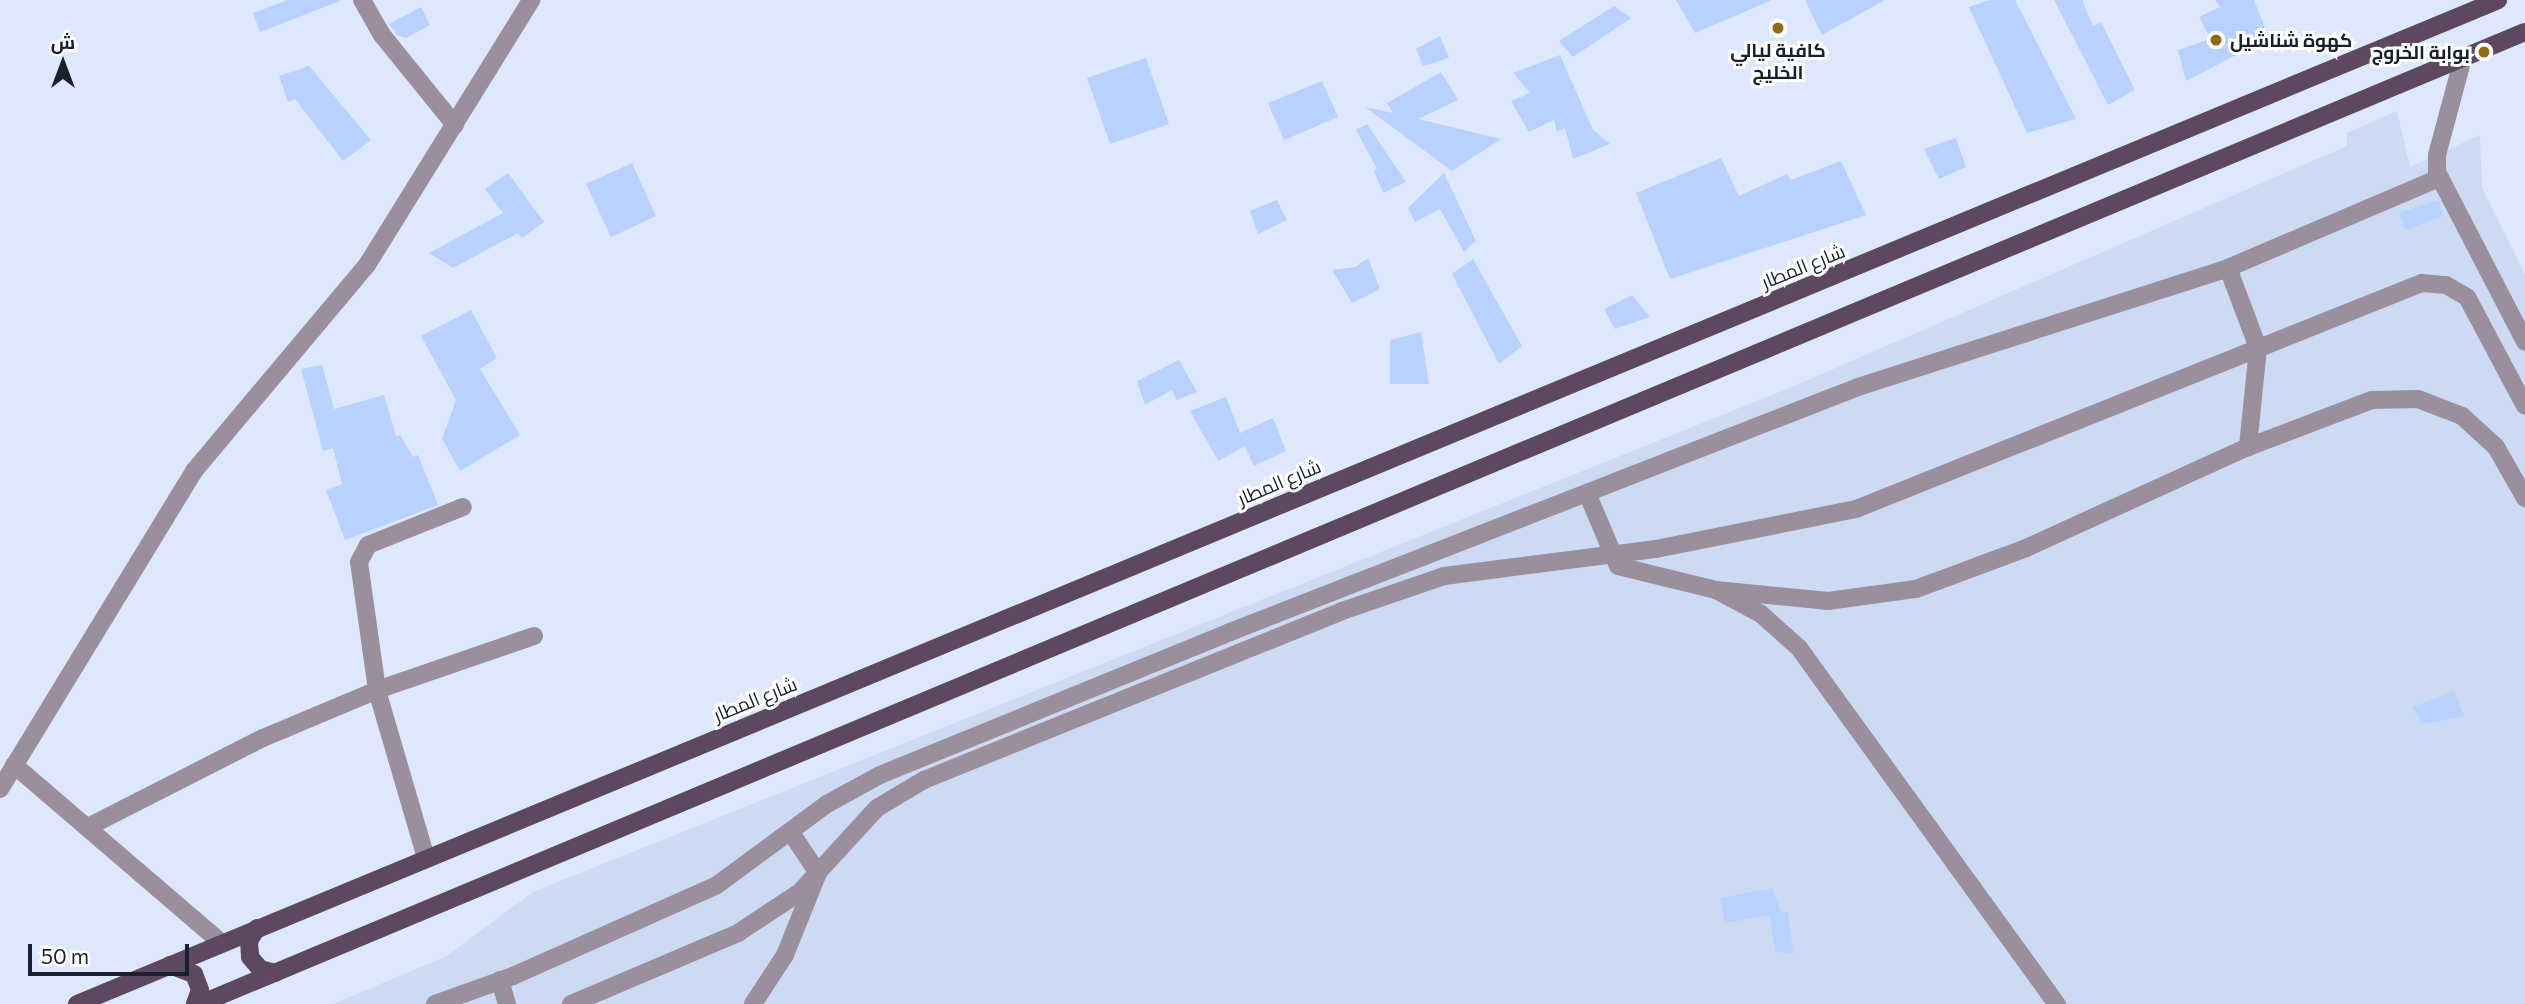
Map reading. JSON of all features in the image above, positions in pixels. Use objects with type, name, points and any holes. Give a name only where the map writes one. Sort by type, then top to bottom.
[{"type":"main road","name":"شارع المطار","points":[[77,1004],[2498,0]]},
{"type":"main road","points":[[197,1004],[2525,32]]},
{"type":"main road","points":[[257,928],[249,941],[250,957],[260,969],[275,972]]},
{"type":"main road","points":[[170,965],[194,974],[200,990],[197,1004]]},
{"type":"street","points":[[362,0],[382,35],[455,125]]},
{"type":"street","points":[[0,789],[194,471],[367,265],[531,0]]},
{"type":"street","points":[[2463,58],[2437,155],[2439,177],[2525,342]]},
{"type":"street","points":[[435,1004],[500,980],[717,885],[792,834],[827,804],[880,775],[1858,387],[2228,268],[2439,177]]},
{"type":"street","points":[[2228,268],[2258,348],[2248,447]]},
{"type":"street","points":[[571,1004],[728,939],[800,892],[877,808],[945,771],[1342,611],[1435,579],[1790,526],[1877,503],[2411,286],[2446,285],[2474,306],[2525,407]]},
{"type":"street","points":[[1587,493],[1609,553],[1625,570],[1716,590],[1828,601],[1916,589],[2026,548],[2248,447],[2372,400],[2418,399],[2441,405],[2480,430],[2496,447],[2525,498]]},
{"type":"street","points":[[426,858],[377,690],[360,556],[368,545],[463,507]]},
{"type":"street","points":[[1716,590],[1761,614],[1799,648],[2057,1004]]},
{"type":"street","points":[[88,827],[263,738],[377,690],[534,636]]},
{"type":"street","points":[[15,765],[222,943]]},
{"type":"street","points":[[792,834],[818,873]]},
{"type":"street","points":[[736,1004],[754,1000],[785,955],[818,873]]},
{"type":"street","points":[[500,980],[507,1004]]},
{"type":"shaded area","points":[[2397,111],[2410,167],[2480,135],[2482,188],[2525,274],[2525,1004],[333,1004],[447,956],[533,892],[1787,389],[2347,146],[2347,133]]},
{"type":"building","points":[[288,0],[340,1],[260,32],[253,13]]},
{"type":"building","points":[[1676,0],[1772,0],[1695,33]]},
{"type":"building","points":[[1805,0],[1885,0],[1822,35]]},
{"type":"building","points":[[1990,0],[2015,0],[2076,119],[2027,133],[1969,7]]},
{"type":"building","points":[[2054,0],[2082,0],[2093,26],[2101,22],[2135,90],[2108,105]]},
{"type":"building","points":[[2215,0],[2254,0],[2269,38],[2186,81],[2178,50],[2210,39],[2199,17],[2220,7]]},
{"type":"building","points":[[1614,6],[1631,18],[1573,57],[1559,41]]},
{"type":"building","points":[[421,7],[430,25],[406,38],[397,35],[389,24]]},
{"type":"building","points":[[1440,36],[1449,58],[1423,66],[1416,49]]},
{"type":"building","points":[[1560,55],[1593,130],[1610,144],[1573,159],[1565,128],[1557,132],[1554,120],[1529,132],[1511,101],[1530,93],[1513,73]]},
{"type":"building","points":[[1146,58],[1169,124],[1110,144],[1087,78]]},
{"type":"building","points":[[309,66],[371,140],[343,161],[295,99],[288,102],[279,76]]},
{"type":"building","points":[[1441,72],[1458,100],[1418,119],[1501,139],[1452,171],[1365,107],[1393,113],[1387,103]]},
{"type":"building","points":[[1322,81],[1338,117],[1284,140],[1268,103]]},
{"type":"building","points":[[1367,124],[1406,182],[1383,193],[1374,171],[1377,169],[1356,130]]},
{"type":"building","points":[[1956,138],[1966,167],[1939,179],[1924,149]]},
{"type":"building","points":[[1721,158],[1739,196],[1787,174],[1791,180],[1841,161],[1866,215],[1670,279],[1636,193]]},
{"type":"building","points":[[632,163],[656,216],[611,237],[586,184]]},
{"type":"building","points":[[508,173],[544,222],[522,238],[518,233],[453,268],[429,253],[503,213],[485,189]]},
{"type":"building","points":[[1444,173],[1476,241],[1464,252],[1440,209],[1415,222],[1408,208]]},
{"type":"building","points":[[1277,200],[1287,220],[1258,234],[1250,211]]},
{"type":"building","points":[[2439,200],[2443,216],[2405,230],[2399,213]]},
{"type":"building","points":[[1368,258],[1380,289],[1352,303],[1332,270],[1355,267]]},
{"type":"building","points":[[1473,259],[1522,346],[1499,364],[1452,274]]},
{"type":"building","points":[[1632,295],[1650,317],[1615,329],[1604,309]]},
{"type":"building","points":[[471,310],[497,358],[480,369],[520,435],[460,471],[442,439],[456,400],[421,336]]},
{"type":"building","points":[[1421,332],[1429,384],[1390,384],[1390,340]]},
{"type":"building","points":[[1179,360],[1197,392],[1176,400],[1172,390],[1145,405],[1137,381]]},
{"type":"building","points":[[322,365],[334,409],[384,395],[396,436],[400,435],[413,457],[418,455],[438,505],[345,540],[326,490],[342,484],[333,448],[323,451],[301,369]]},
{"type":"building","points":[[1226,397],[1240,433],[1273,418],[1286,451],[1254,466],[1245,446],[1218,461],[1190,411]]},
{"type":"building","points":[[2454,691],[2464,716],[2422,724],[2413,707]]},
{"type":"building","points":[[1773,888],[1781,913],[1725,923],[1720,898]]},
{"type":"building","points":[[1788,912],[1793,953],[1776,952],[1769,915]]},
{"type":"place","name":"كافية ليالي الخليج","points":[[1778,28]]},
{"type":"place","name":"كهوة شناشيل","points":[[2216,40]]},
{"type":"place","name":"بوابة الخروج","points":[[2484,52]]}]
